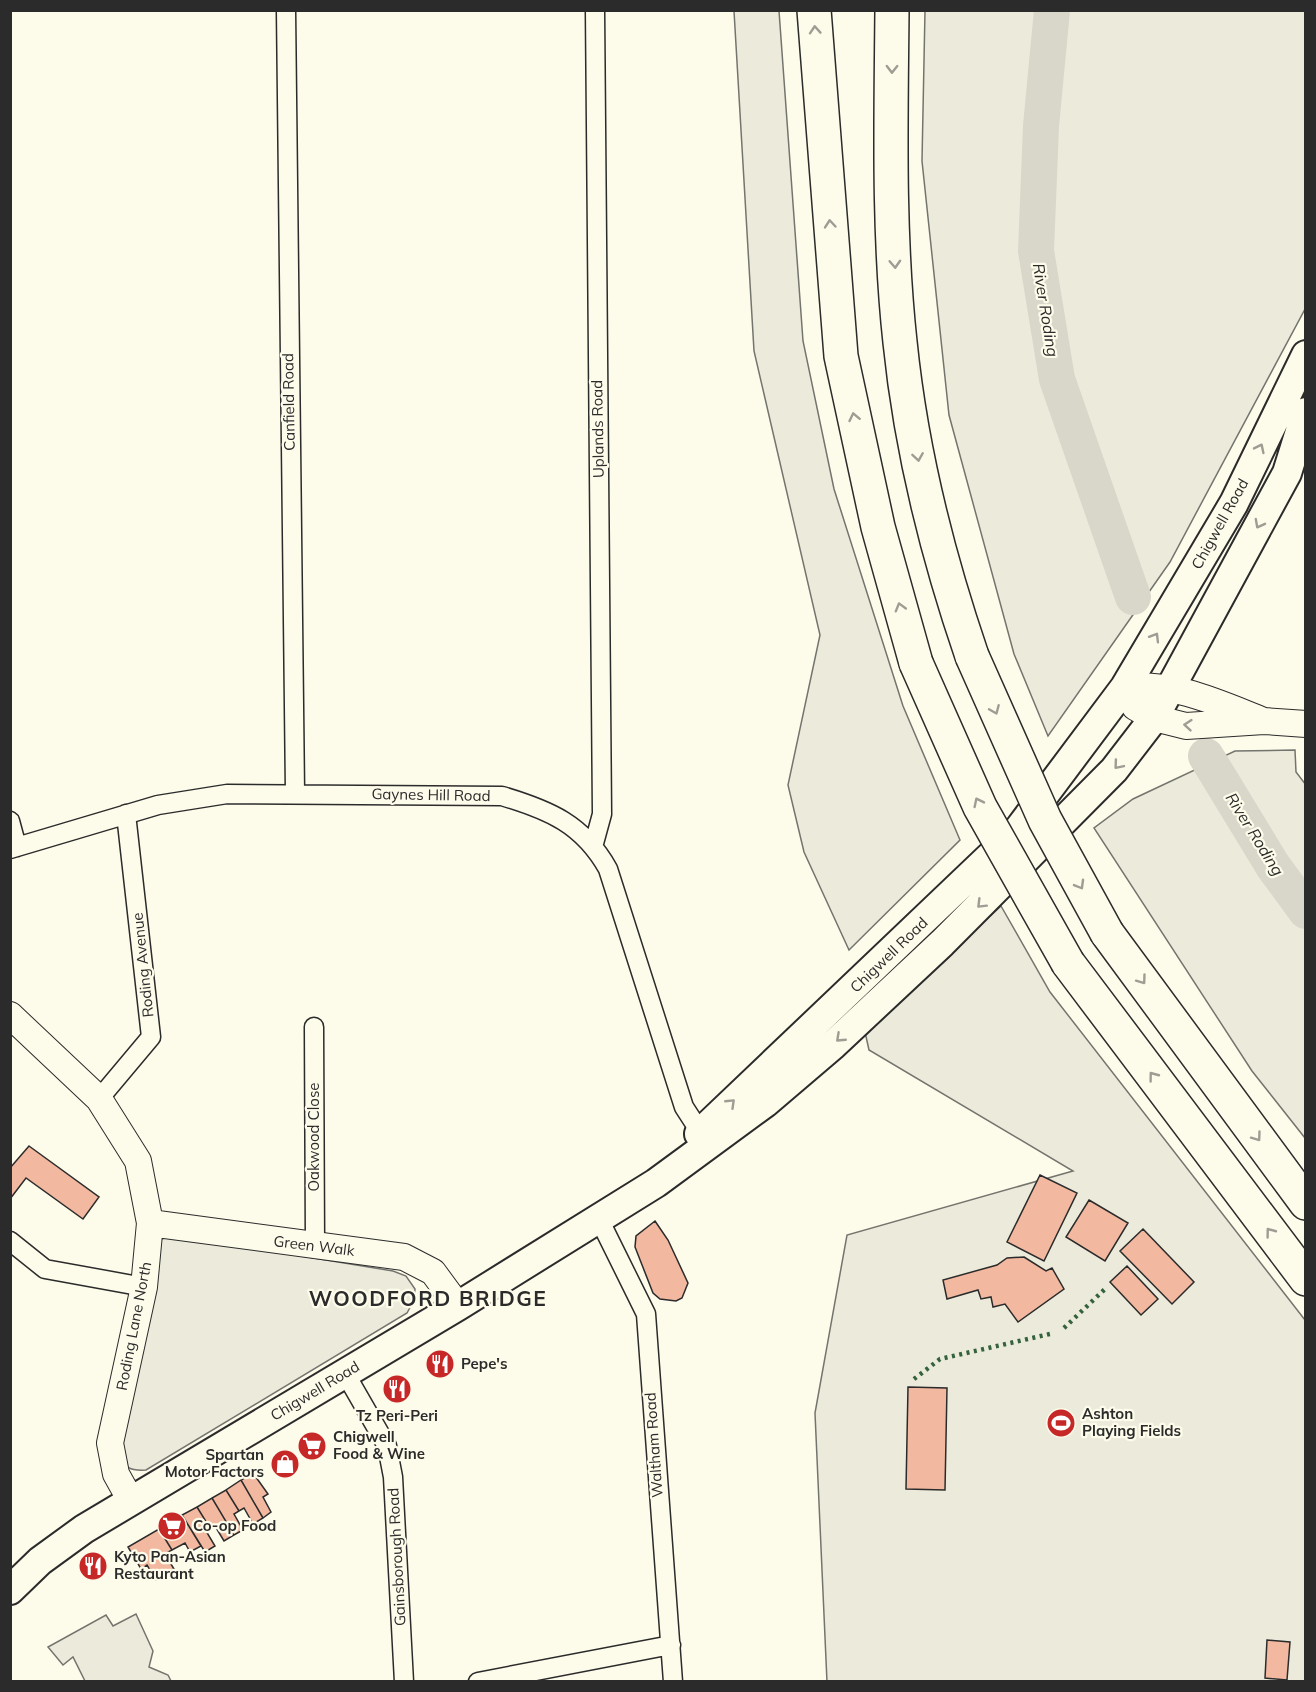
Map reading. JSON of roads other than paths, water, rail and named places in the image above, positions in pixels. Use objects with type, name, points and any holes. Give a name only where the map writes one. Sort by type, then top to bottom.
[{"type":"highway","points":[[814,10],[841,356],[878,527],[916,663],[980,807],[1068,963],[1305,1279]]},
{"type":"highway","points":[[892,10],[890,178],[900,342],[922,482],[947,582],[972,656],[1045,820],[1107,933],[1305,1203]]},
{"type":"main road","name":"Chigwell Road","points":[[10,1590],[40,1561],[84,1529],[458,1306],[598,1219],[627,1200],[705,1139],[1018,830],[1125,687],[1234,503],[1305,355]]},
{"type":"main road","name":"Chigwell Road","points":[[705,1139],[765,1103],[833,1045],[942,943],[1114,770],[1154,718],[1287,473],[1305,412]]},
{"type":"street","name":"Canfield Road","points":[[286,10],[295,794]]},
{"type":"street","name":"Uplands Road","points":[[593,847],[602,814],[595,10]]},
{"type":"street","points":[[1264,722],[1206,698],[1171,688],[1146,685],[1125,687],[1135,707],[1154,718],[1186,726],[1264,722],[1305,724]]},
{"type":"street","name":"Gaynes Hill Road","points":[[14,848],[158,805],[227,794],[502,796],[544,808],[563,818],[593,847],[608,869],[684,1107],[705,1139]]},
{"type":"street","name":"Roding Avenue","points":[[99,1099],[151,1037],[126,814]]},
{"type":"street","points":[[10,821],[14,848]]},
{"type":"street","name":"Roding Lane North","points":[[10,1015],[99,1099],[138,1161],[150,1223],[144,1287],[110,1443],[116,1474],[131,1501]]},
{"type":"street","name":"Oakwood Close","points":[[314,1027],[315,1246]]},
{"type":"street","name":"Waltham Road","points":[[598,1219],[646,1314],[673,1682]]},
{"type":"street","name":"Green Walk","points":[[150,1223],[404,1257],[433,1272],[458,1306]]},
{"type":"street","points":[[10,1241],[45,1269],[144,1287]]},
{"type":"street","name":"Gainsborough Road","points":[[345,1372],[387,1446],[393,1477],[404,1682]]},
{"type":"street","points":[[478,1682],[670,1645]]},
{"type":"waterway","name":"River Roding","points":[[1052,10],[1041,126],[1036,251],[1057,379],[1133,597]]},
{"type":"waterway","name":"River Roding","points":[[1206,756],[1273,866],[1306,911]]},
{"type":"place","name":"Pepe's","points":[[440,1364]]},
{"type":"place","name":"Tz Peri-Peri","points":[[397,1389]]},
{"type":"place","name":"Ashton Playing Fields","points":[[1061,1423]]},
{"type":"place","name":"Chigwell Food & Wine","points":[[312,1446]]},
{"type":"place","name":"Spartan Motor Factors","points":[[285,1464]]},
{"type":"place","name":"Co-op Food","points":[[172,1526]]},
{"type":"place","name":"Kyto Pan-Asian Restaurant","points":[[93,1566]]},
{"type":"district","name":"WOODFORD BRIDGE","points":[[428,1299]]}]
